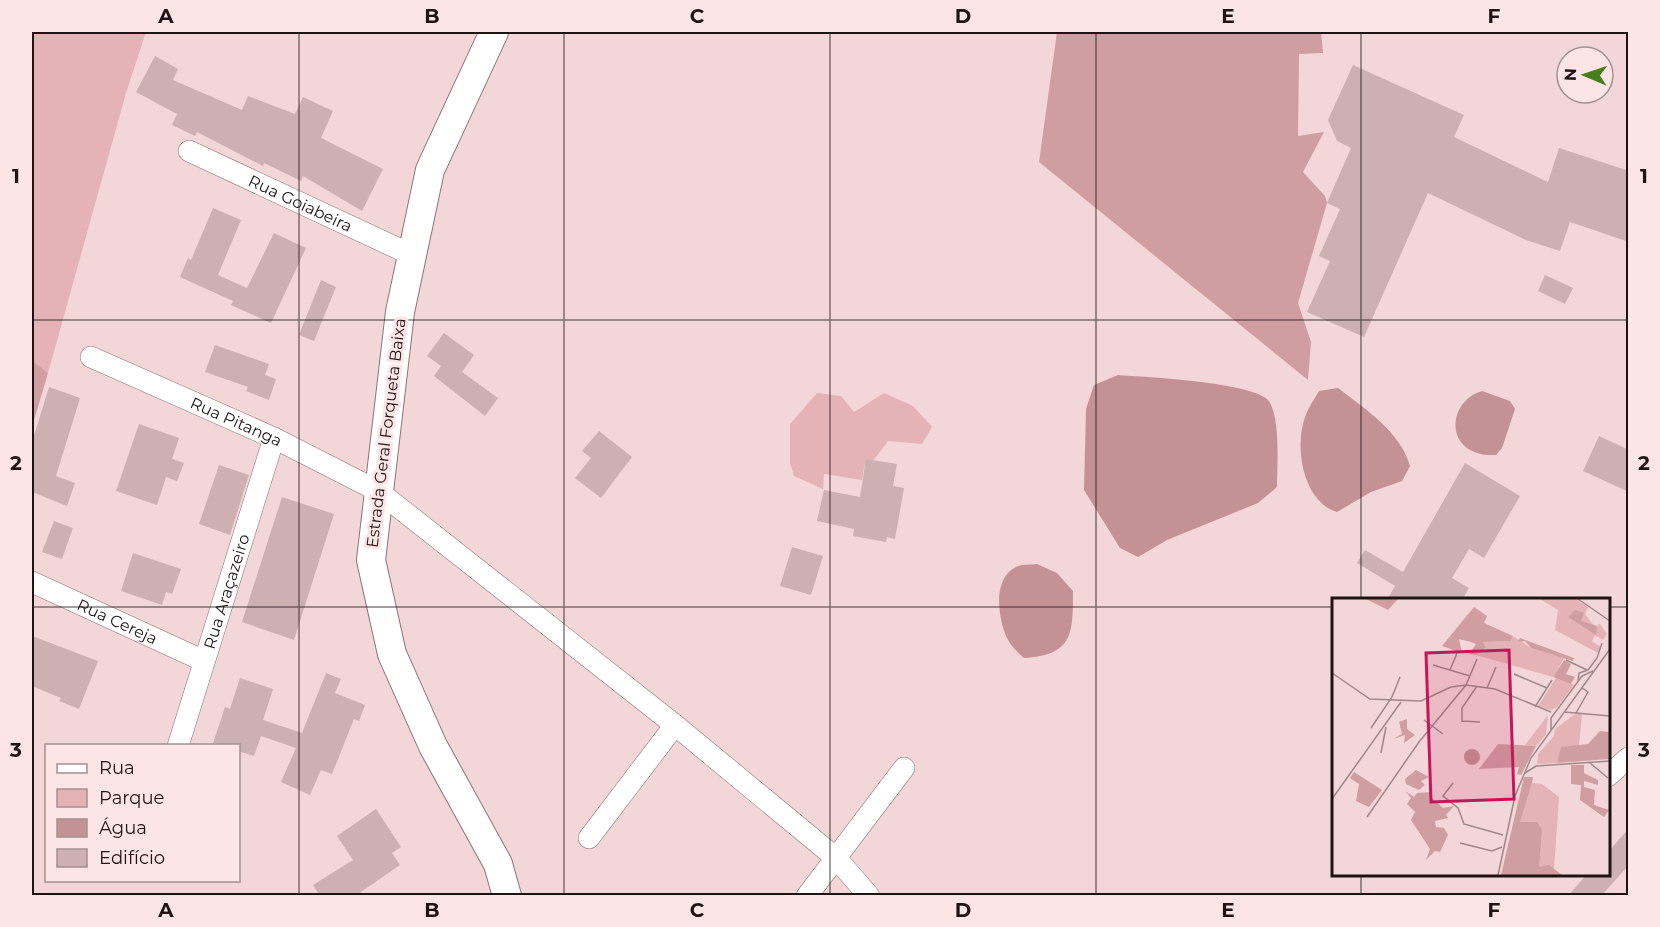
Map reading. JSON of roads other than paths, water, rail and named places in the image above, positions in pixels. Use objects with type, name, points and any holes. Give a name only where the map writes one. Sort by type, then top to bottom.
[{"type":"street","name":"Estrada Geral Forqueta Baixa","points":[[494,32],[430,170],[400,312],[371,560],[392,654],[433,746],[498,864],[507,896]]},
{"type":"street","name":"Rua Goiabeira","points":[[189,151],[412,255]]},
{"type":"street","name":"Rua Pitanga","points":[[92,357],[274,438],[378,490],[675,725],[836,858],[869,896]]},
{"type":"street","name":"Rua Araçazeiro","points":[[179,744],[274,438]]},
{"type":"street","name":"Rua Cereja","points":[[32,582],[204,661]]},
{"type":"street","points":[[589,838],[675,725]]},
{"type":"street","points":[[1609,776],[1629,758]]},
{"type":"street","points":[[807,896],[904,768]]},
{"type":"water","points":[[1118,375],[1220,385],[1258,394],[1268,400],[1277,429],[1277,487],[1258,503],[1167,540],[1138,557],[1120,548],[1084,490],[1086,409],[1094,385]]},
{"type":"water","points":[[1338,388],[1390,431],[1405,453],[1410,466],[1402,481],[1371,492],[1337,512],[1325,506],[1309,485],[1301,458],[1301,443],[1305,417],[1319,391]]},
{"type":"water","points":[[1482,391],[1510,401],[1515,409],[1502,448],[1496,455],[1479,454],[1467,448],[1459,439],[1456,428],[1456,417],[1461,406],[1470,397]]},
{"type":"water","points":[[1037,564],[1057,573],[1073,591],[1072,619],[1067,640],[1061,647],[1040,656],[1024,658],[1006,636],[999,608],[999,598],[1004,579],[1010,571],[1020,565]]}]
